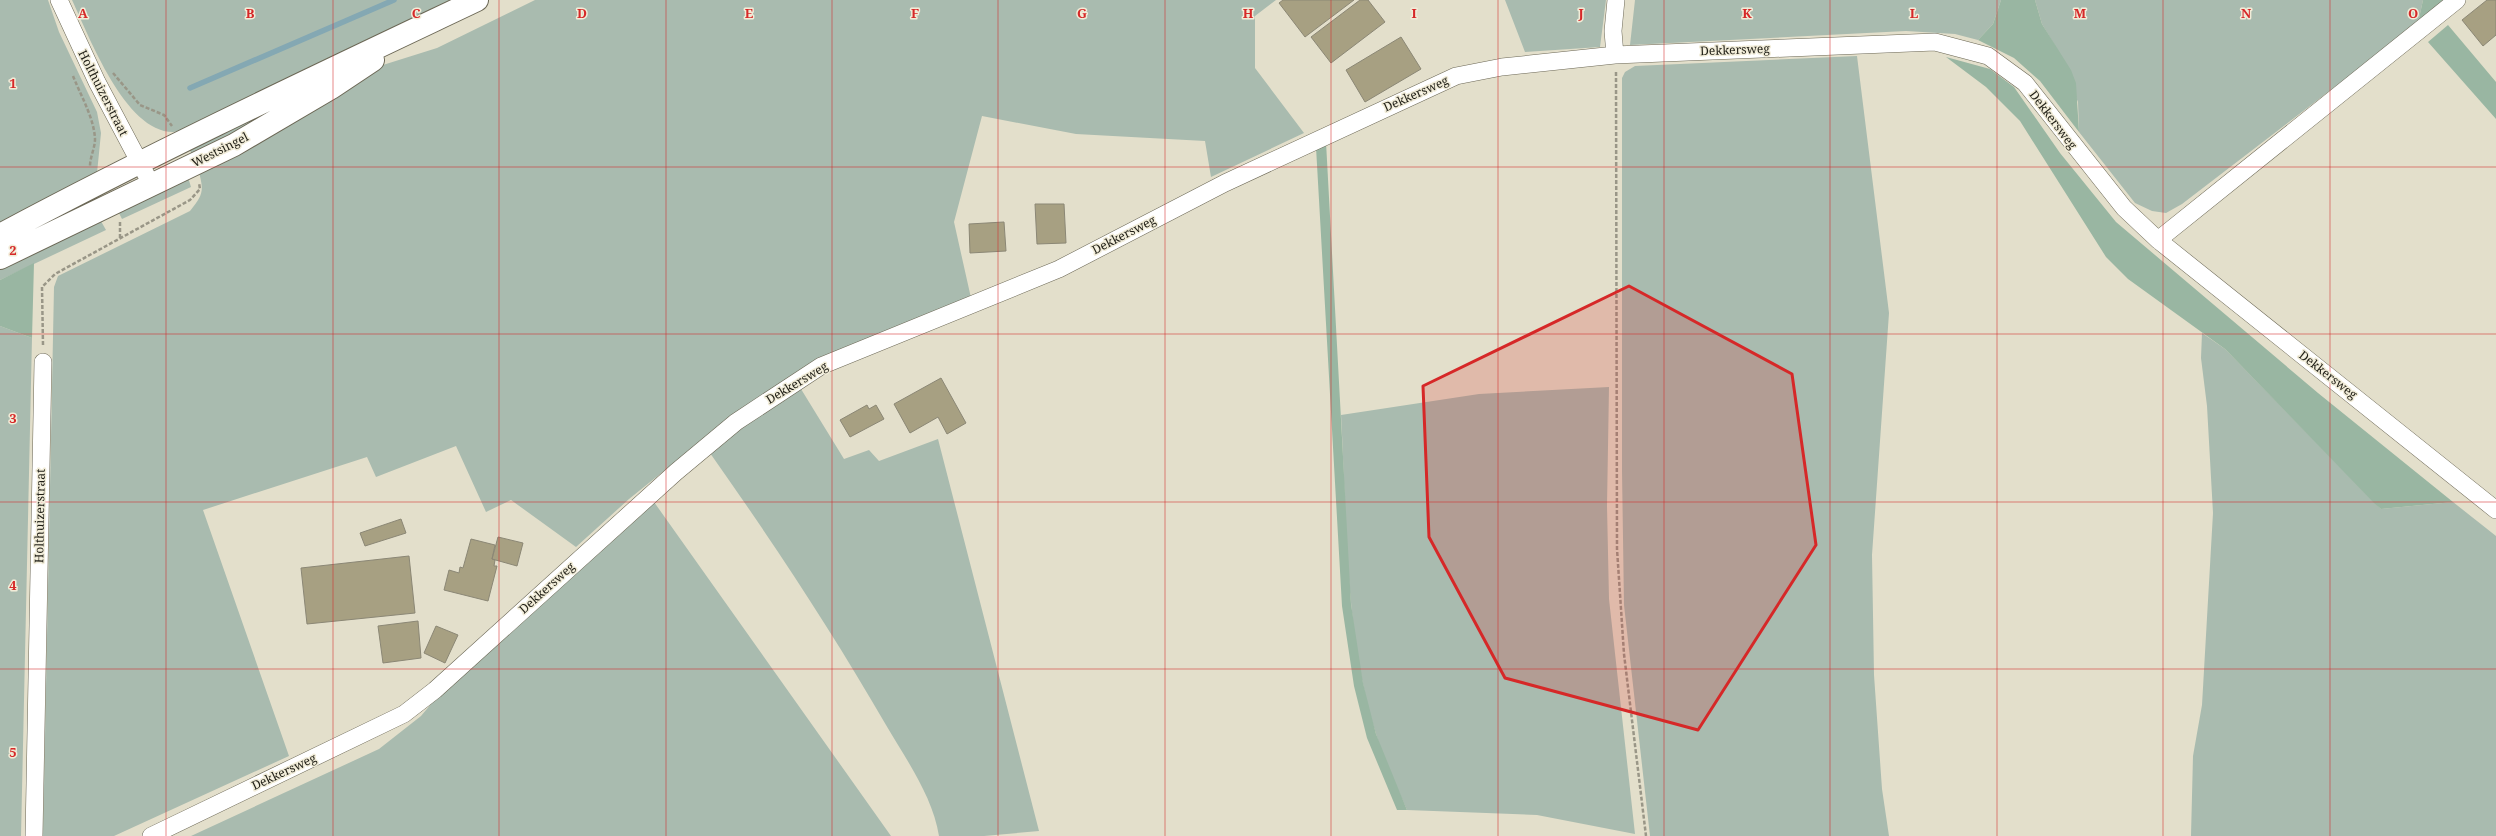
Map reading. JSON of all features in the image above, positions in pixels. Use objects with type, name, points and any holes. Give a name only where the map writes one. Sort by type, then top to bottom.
[{"type":"main road","name":"Westsingel","points":[[0,235],[179,142],[331,68],[477,0]]},
{"type":"main road","name":"Westsingel","points":[[0,258],[234,145],[331,88],[429,23]]},
{"type":"street","name":"Holthuizerstraat","points":[[59,0],[71,29],[151,184]]},
{"type":"street","points":[[1616,0],[1613,31],[1616,55]]},
{"type":"street","points":[[2158,240],[2456,0]]},
{"type":"street","name":"Dekkersweg","points":[[151,836],[404,714],[435,690],[676,472],[736,422],[821,366],[1059,269],[1225,183],[1456,76],[1502,67],[1616,55],[1935,42],[1988,56],[2025,83],[2124,208],[2158,240],[2496,510]]},
{"type":"street","name":"Holthuizerstraat","points":[[34,836],[43,362]]},
{"type":"path","points":[[1616,55],[1617,549],[1624,654],[1646,836]]},
{"type":"path","name":"Holthuizerstraat","points":[[110,69],[140,105],[164,115],[169,120],[179,142]]},
{"type":"path","name":"Holthuizerstraat","points":[[71,72],[94,128],[95,141],[91,153],[90,166],[98,183]]},
{"type":"path","points":[[43,362],[42,287],[55,274],[190,200],[200,189],[191,165]]},
{"type":"path","points":[[110,204],[120,221],[120,239]]},
{"type":"highlighted area","points":[[1629,286],[1792,374],[1816,545],[1698,730],[1505,678],[1429,537],[1423,386]]},
{"type":"green space","points":[[0,0],[48,0],[59,32],[97,112],[101,133],[97,173],[80,180],[0,227]]},
{"type":"green space","points":[[72,0],[456,0],[205,120],[177,132],[173,132],[156,128],[139,116],[124,100],[99,58]]},
{"type":"green space","points":[[535,0],[1276,0],[1255,16],[1255,68],[1304,133],[1211,177],[1205,141],[1076,134],[982,116],[954,222],[971,298],[731,417],[629,499],[576,547],[511,500],[486,512],[456,446],[376,477],[367,457],[203,510],[289,756],[114,836],[43,836],[54,287],[58,276],[190,211],[202,192],[198,169],[367,70],[437,48]]},
{"type":"green space","points":[[1505,0],[1606,0],[1600,47],[1525,52]]},
{"type":"green space","points":[[1635,0],[2001,0],[1993,24],[1978,40],[1955,34],[1906,31],[1630,45]]},
{"type":"green space","points":[[2001,0],[2035,0],[2042,24],[2071,70],[2076,83],[2079,132],[2040,81],[2014,58],[1978,40],[1993,24]]},
{"type":"green space","points":[[2035,0],[2423,0],[2418,23],[2182,204],[2166,213],[2152,211],[2135,203],[2079,132],[2078,102],[2054,44],[2042,24]]},
{"type":"green space","points":[[2423,0],[2450,0],[2418,23]]},
{"type":"green space","points":[[2448,25],[2496,82],[2496,119],[2428,42]]},
{"type":"green space","points":[[1857,56],[1889,313],[1872,555],[1874,675],[1882,789],[1889,836],[1650,836],[1624,605],[1622,471],[1622,78],[1625,72],[1635,66]]},
{"type":"green space","points":[[1946,57],[1990,69],[2014,87],[2060,153],[2116,222],[2318,393],[2453,502],[2381,509],[2374,503],[2225,349],[2128,279],[2106,257],[2020,121],[1986,87]]},
{"type":"green space","points":[[344,69],[194,159],[187,144]]},
{"type":"green space","points":[[1326,142],[1351,604],[1363,683],[1376,734],[1407,810],[1397,810],[1367,738],[1354,686],[1342,606],[1316,147]]},
{"type":"green space","points":[[187,174],[191,187],[122,219],[116,207]]},
{"type":"green space","points":[[98,216],[106,230],[0,280],[0,265]]},
{"type":"green space","points":[[34,263],[32,338],[0,326],[0,280]]},
{"type":"green space","points":[[0,326],[32,338],[21,836],[0,836]]},
{"type":"green space","points":[[2202,333],[2225,349],[2381,509],[2453,502],[2496,536],[2496,836],[2191,836],[2193,756],[2202,705],[2213,513],[2207,406],[2201,358]]},
{"type":"green space","points":[[1609,387],[1607,506],[1609,599],[1635,834],[1537,815],[1407,810],[1379,744],[1366,695],[1358,656],[1352,616],[1346,536],[1341,415],[1479,394]]},
{"type":"green space","points":[[801,389],[844,459],[869,450],[879,461],[938,439],[1039,831],[984,836],[939,836],[931,807],[910,765],[801,587],[710,453],[748,421]]},
{"type":"green space","points":[[654,502],[891,836],[191,836],[379,749],[421,716],[447,685]]},
{"type":"building","points":[[1283,0],[1354,0],[1305,37],[1279,3]]},
{"type":"building","points":[[1360,0],[1368,0],[1385,22],[1331,63],[1311,37]]},
{"type":"building","points":[[2487,0],[2496,0],[2496,35],[2483,46],[2462,20]]},
{"type":"building","points":[[1401,37],[1421,69],[1365,102],[1346,70]]},
{"type":"building","points":[[1035,204],[1064,204],[1066,243],[1037,244]]},
{"type":"building","points":[[1004,222],[1006,251],[970,253],[969,224]]},
{"type":"building","points":[[941,378],[966,423],[947,434],[938,417],[910,433],[894,404]]},
{"type":"building","points":[[867,405],[869,409],[876,405],[884,419],[850,437],[840,420]]},
{"type":"building","points":[[401,519],[406,533],[365,546],[360,533]]},
{"type":"building","points":[[498,537],[523,543],[517,566],[492,559]]},
{"type":"building","points":[[471,539],[495,545],[492,559],[495,560],[494,566],[497,566],[488,601],[444,590],[449,570],[459,573],[460,567],[463,568]]},
{"type":"building","points":[[409,556],[415,613],[307,624],[301,568]]},
{"type":"building","points":[[418,621],[421,658],[383,663],[378,626]]},
{"type":"building","points":[[436,626],[458,635],[445,663],[424,653]]},
{"type":"waterway","points":[[190,88],[394,0]]}]
